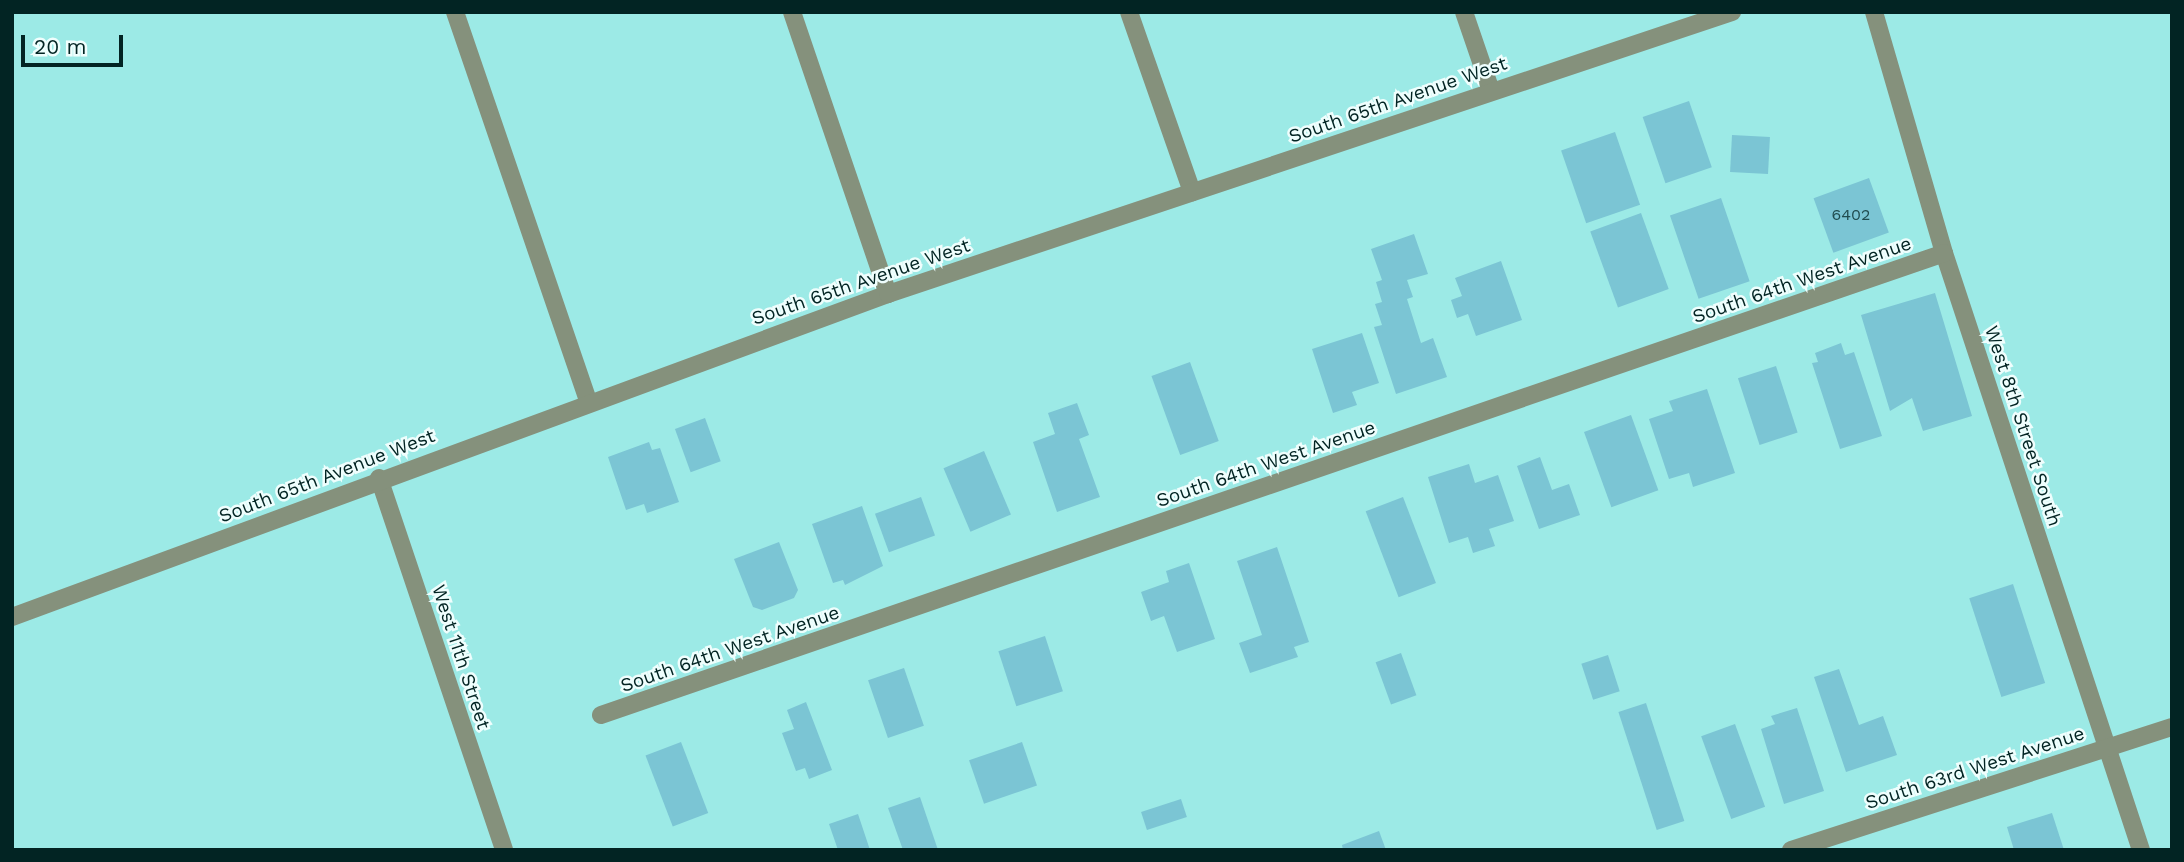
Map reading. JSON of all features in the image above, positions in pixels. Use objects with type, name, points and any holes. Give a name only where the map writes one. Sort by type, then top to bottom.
[{"type":"street","points":[[455,12],[588,401]]},
{"type":"street","points":[[792,12],[887,294]]},
{"type":"street","points":[[1129,12],[1192,192]]},
{"type":"street","points":[[1464,12],[1491,91]]},
{"type":"street","name":"South 65th Avenue West","points":[[12,617],[379,478],[887,294],[1732,12]]},
{"type":"street","name":"West 8th Street South","points":[[1874,12],[1944,253],[2141,850]]},
{"type":"street","name":"South 64th West Avenue","points":[[601,715],[1944,253]]},
{"type":"street","name":"West 11th Street","points":[[379,478],[504,850]]},
{"type":"street","name":"South 63rd West Avenue","points":[[1791,850],[2172,727]]},
{"type":"building","points":[[1689,101],[1712,167],[1665,183],[1643,117]]},
{"type":"building","points":[[1615,132],[1640,205],[1586,223],[1561,151]]},
{"type":"building","points":[[1732,135],[1770,137],[1768,174],[1730,172]]},
{"type":"building","points":[[1869,178],[1889,233],[1833,253],[1814,198]]},
{"type":"building","points":[[1721,198],[1750,281],[1699,299],[1670,216]]},
{"type":"building","points":[[1641,213],[1669,289],[1618,308],[1590,231]]},
{"type":"building","points":[[1414,234],[1428,274],[1407,280],[1413,297],[1407,299],[1421,343],[1433,338],[1447,377],[1396,394],[1374,327],[1382,325],[1375,304],[1382,302],[1376,282],[1382,280],[1371,249]]},
{"type":"building","points":[[1501,261],[1522,320],[1476,336],[1468,314],[1457,318],[1451,300],[1462,296],[1455,278]]},
{"type":"building","points":[[1935,293],[1972,416],[1923,431],[1912,398],[1890,411],[1861,315]]},
{"type":"building","points":[[1362,333],[1379,383],[1352,392],[1357,405],[1333,413],[1312,349]]},
{"type":"building","points":[[1841,343],[1845,355],[1854,352],[1882,436],[1840,449],[1812,363],[1818,362],[1815,353]]},
{"type":"building","points":[[1190,362],[1219,441],[1180,455],[1151,376]]},
{"type":"building","points":[[1776,366],[1798,433],[1760,445],[1738,378]]},
{"type":"building","points":[[1707,389],[1735,473],[1693,487],[1689,473],[1669,479],[1649,419],[1673,411],[1669,401]]},
{"type":"building","points":[[1077,403],[1089,435],[1079,439],[1100,497],[1057,512],[1033,442],[1055,434],[1048,413]]},
{"type":"building","points":[[1631,415],[1658,490],[1611,507],[1584,432]]},
{"type":"building","points":[[705,418],[721,461],[691,472],[675,429]]},
{"type":"building","points":[[649,442],[652,450],[660,448],[679,502],[647,513],[644,504],[626,510],[608,457]]},
{"type":"building","points":[[984,451],[1011,515],[970,532],[943,468]]},
{"type":"building","points":[[1540,457],[1552,490],[1569,484],[1580,515],[1539,529],[1517,466]]},
{"type":"building","points":[[1469,464],[1475,483],[1498,475],[1514,521],[1489,529],[1495,546],[1473,553],[1468,537],[1449,543],[1428,477]]},
{"type":"building","points":[[921,497],[935,536],[889,552],[875,514]]},
{"type":"building","points":[[1403,497],[1436,583],[1399,597],[1366,511]]},
{"type":"building","points":[[862,506],[883,566],[845,585],[843,580],[833,583],[812,524]]},
{"type":"building","points":[[779,542],[798,590],[794,598],[762,610],[753,607],[734,559]]},
{"type":"building","points":[[1277,547],[1309,642],[1294,647],[1298,657],[1250,673],[1239,643],[1262,635],[1237,561]]},
{"type":"building","points":[[1189,563],[1215,639],[1177,652],[1164,616],[1151,621],[1141,592],[1169,582],[1166,571]]},
{"type":"building","points":[[2013,584],[2045,683],[2001,697],[1969,598]]},
{"type":"building","points":[[1045,636],[1063,691],[1016,706],[998,651]]},
{"type":"building","points":[[1401,653],[1416,695],[1391,705],[1376,662]]},
{"type":"building","points":[[1608,655],[1620,691],[1593,700],[1581,664]]},
{"type":"building","points":[[904,668],[924,726],[888,738],[868,680]]},
{"type":"building","points":[[1839,669],[1859,725],[1883,716],[1897,755],[1846,772],[1814,677]]},
{"type":"building","points":[[806,702],[832,770],[809,779],[805,768],[796,771],[782,733],[794,729],[787,710]]},
{"type":"building","points":[[1646,703],[1684,821],[1657,830],[1618,712]]},
{"type":"building","points":[[1797,708],[1824,791],[1784,804],[1761,729],[1775,724],[1771,716]]},
{"type":"building","points":[[1735,724],[1765,807],[1731,819],[1701,736]]},
{"type":"building","points":[[681,742],[708,813],[673,827],[646,756]]},
{"type":"building","points":[[1022,742],[1037,785],[984,804],[969,760]]},
{"type":"building","points":[[920,797],[938,850],[903,850],[888,808]]},
{"type":"building","points":[[1181,799],[1187,817],[1147,830],[1141,812]]},
{"type":"building","points":[[2052,813],[2064,850],[2014,850],[2007,827]]},
{"type":"building","points":[[858,814],[870,850],[838,850],[829,824]]},
{"type":"building","points":[[1379,831],[1386,850],[1343,850],[1342,845]]}]
